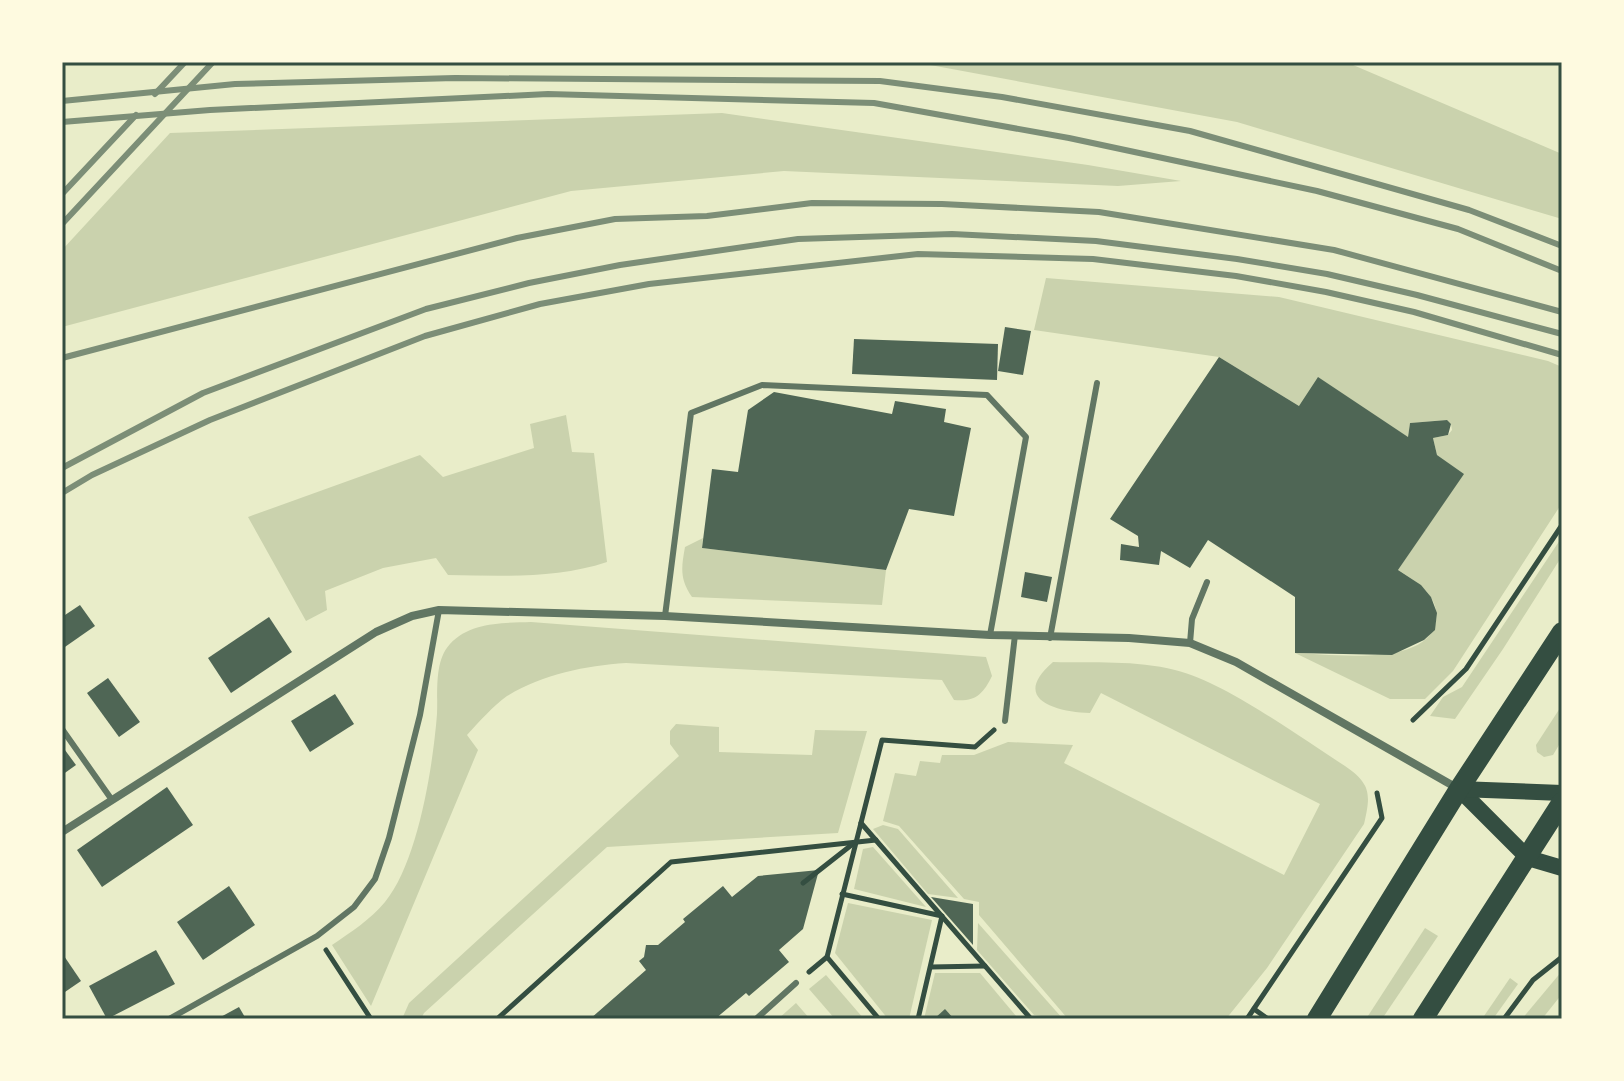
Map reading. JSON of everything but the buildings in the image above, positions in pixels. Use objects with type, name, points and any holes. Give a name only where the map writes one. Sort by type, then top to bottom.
[{"type":"main road","points":[[1317,1019],[1459,789],[1562,632]]},
{"type":"main road","points":[[1459,789],[1562,793]]},
{"type":"main road","points":[[1459,789],[1528,858],[1562,868]]},
{"type":"main road","points":[[1423,1019],[1562,802]]},
{"type":"street","points":[[62,832],[376,632],[412,616],[439,610],[665,616],[1190,643],[1236,662],[1459,789]]},
{"type":"lane","points":[[1050,638],[1097,383]]},
{"type":"lane","points":[[665,616],[691,413],[762,385],[987,395],[1026,437],[990,635]]},
{"type":"lane","points":[[1190,643],[1192,619],[1207,582]]},
{"type":"lane","points":[[169,1019],[317,936],[354,907],[375,879],[389,838],[420,715],[439,610]]},
{"type":"lane","points":[[1005,721],[1015,635]]},
{"type":"lane","points":[[62,729],[112,800]]},
{"type":"lane","points":[[756,1019],[796,983]]},
{"type":"path","points":[[1413,720],[1466,669],[1562,525]]},
{"type":"path","points":[[796,983],[827,957],[882,740],[975,747],[1005,721]]},
{"type":"path","points":[[1247,1019],[1382,818],[1377,793]]},
{"type":"path","points":[[861,822],[1031,1019]]},
{"type":"path","points":[[497,1019],[671,862],[876,840]]},
{"type":"path","points":[[803,883],[855,842]]},
{"type":"path","points":[[842,894],[942,916]]},
{"type":"path","points":[[918,1019],[942,916]]},
{"type":"path","points":[[317,936],[371,1019]]},
{"type":"path","points":[[827,957],[879,1019]]},
{"type":"path","points":[[1504,1019],[1533,980],[1562,957]]},
{"type":"path","points":[[931,967],[985,966]]},
{"type":"path","points":[[1254,1009],[1268,1019]]},
{"type":"path","points":[[1023,1019],[1024,1011]]},
{"type":"green space","points":[[914,62],[1346,62],[1562,154],[1562,219],[1237,122]]},
{"type":"green space","points":[[722,113],[1181,181],[1118,186],[784,171],[571,191],[62,327],[62,250],[170,133]]},
{"type":"green space","points":[[1046,278],[1279,297],[1548,361],[1562,367],[1562,503],[1453,671],[1425,699],[1390,699],[1295,653],[1375,655],[1415,646],[1429,636],[1436,621],[1431,597],[1398,570],[1463,474],[1437,455],[1433,438],[1448,435],[1452,430],[1451,424],[1446,420],[1410,423],[1408,437],[1299,406],[1219,357],[1034,330]]},
{"type":"green space","points":[[566,415],[572,452],[594,453],[607,562],[549,574],[509,576],[448,575],[436,558],[383,568],[325,591],[327,610],[306,621],[248,517],[420,455],[443,477],[534,448],[530,424]]},
{"type":"green space","points":[[1562,537],[1562,556],[1455,719],[1430,716],[1443,697],[1462,687]]},
{"type":"green space","points":[[703,538],[702,548],[886,570],[882,605],[692,597],[682,574],[685,547]]},
{"type":"green space","points":[[531,622],[986,657],[992,676],[978,696],[968,700],[954,700],[942,680],[626,663],[565,672],[521,688],[497,704],[467,735],[478,750],[371,1006],[332,945],[385,902],[397,885],[406,863],[427,786],[441,659],[450,644],[467,631],[488,625]]},
{"type":"green space","points":[[1053,662],[1145,665],[1195,677],[1240,698],[1285,726],[1345,766],[1360,778],[1367,790],[1364,824],[1267,968],[1226,1019],[1068,1019],[979,915],[979,902],[964,899],[899,826],[883,821],[895,773],[916,776],[920,761],[940,763],[942,755],[974,755],[1008,742],[1073,745],[1064,763],[1284,875],[1320,804],[1101,693],[1090,713],[1063,710],[1042,701],[1036,685]]},
{"type":"green space","points":[[1562,705],[1562,740],[1553,755],[1544,757],[1537,752],[1536,745]]},
{"type":"green space","points":[[676,724],[719,727],[719,752],[812,755],[815,730],[867,731],[838,833],[607,847],[421,1019],[402,1019],[409,1003],[679,756],[670,744],[670,731]]},
{"type":"green space","points":[[883,825],[898,829],[958,898],[928,894],[873,829]]},
{"type":"green space","points":[[873,847],[926,907],[854,889],[863,849]]},
{"type":"green space","points":[[848,903],[932,920],[909,1019],[888,1019],[835,953]]},
{"type":"green space","points":[[978,923],[1063,1019],[1034,1015],[977,950]]},
{"type":"green space","points":[[1425,928],[1438,936],[1382,1019],[1366,1019]]},
{"type":"green space","points":[[1562,971],[1562,994],[1542,1019],[1522,1019]]},
{"type":"green space","points":[[935,973],[980,973],[1016,1016],[1015,1019],[924,1019]]},
{"type":"green space","points":[[826,975],[864,1019],[835,1019],[809,989]]},
{"type":"green space","points":[[1510,978],[1518,984],[1493,1019],[1482,1019]]},
{"type":"green space","points":[[796,1003],[810,1019],[778,1019]]},
{"type":"railway","points":[[155,94],[185,62]]},
{"type":"railway","points":[[62,224],[213,62]]},
{"type":"railway","points":[[62,101],[235,84],[455,78],[880,81],[1002,97],[1190,131],[1469,210],[1562,246]]},
{"type":"railway","points":[[62,122],[210,110],[548,94],[874,103],[1069,138],[1317,191],[1458,229],[1562,271]]},
{"type":"railway","points":[[62,194],[136,115]]},
{"type":"railway","points":[[62,358],[517,238],[615,219],[707,216],[812,203],[942,204],[1099,212],[1334,250],[1562,312]]},
{"type":"railway","points":[[62,468],[203,393],[426,309],[529,283],[620,265],[798,239],[952,234],[1096,241],[1327,274],[1562,334]]},
{"type":"railway","points":[[62,493],[92,475],[210,420],[425,336],[540,304],[649,284],[918,254],[1093,259],[1236,276],[1414,312],[1562,355]]}]
